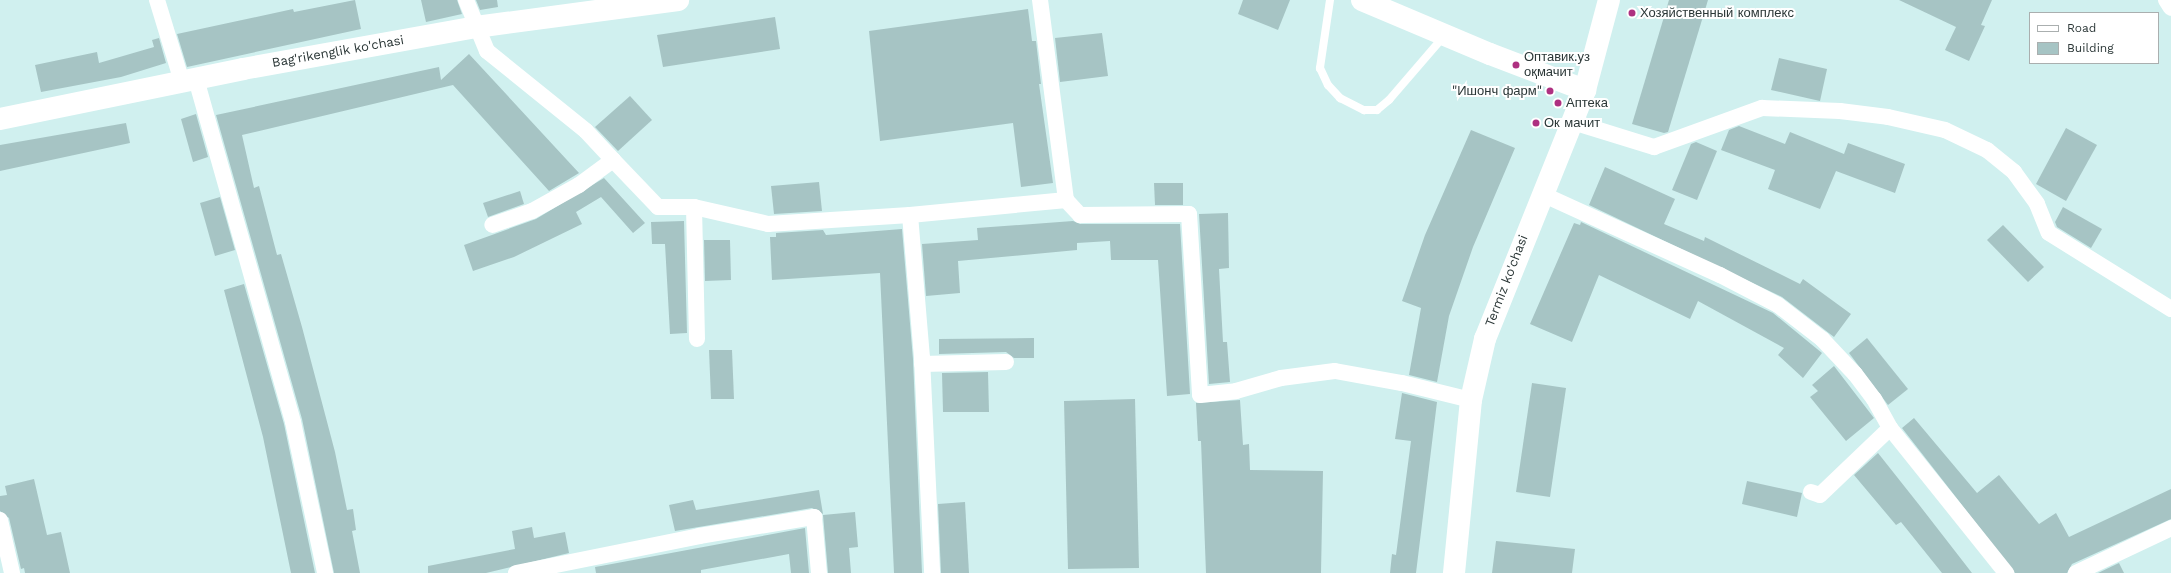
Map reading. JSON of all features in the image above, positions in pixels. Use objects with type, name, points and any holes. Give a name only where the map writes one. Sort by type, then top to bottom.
[{"type":"main road","name":"Bag'rikenglik ko'chasi","points":[[0,119],[189,81],[476,27],[678,0]]},
{"type":"main road","points":[[1362,0],[1445,35],[1585,90]]},
{"type":"main road","name":"Termiz ko'chasi","points":[[1454,573],[1471,400],[1485,339],[1585,90],[1609,0]]},
{"type":"street","points":[[157,0],[189,81],[294,422],[325,573]]},
{"type":"street","points":[[466,0],[487,51],[586,131],[658,207],[694,207],[768,224],[910,215],[1066,200]]},
{"type":"street","points":[[1040,0],[1066,200],[1080,215],[1189,214],[1200,395],[1236,391],[1281,378],[1335,371],[1402,383],[1471,400]]},
{"type":"street","points":[[2166,0],[2171,8]]},
{"type":"street","points":[[1573,122],[1654,147],[1762,108],[1847,112],[1888,117],[1945,130],[1987,150],[2014,172],[2037,204],[2049,233],[2171,309]]},
{"type":"street","points":[[492,225],[545,204],[579,185],[613,160]]},
{"type":"street","points":[[1542,194],[1720,275],[1778,305],[1822,339],[1855,374],[1874,399],[1890,428],[2006,573]]},
{"type":"street","points":[[694,207],[697,339]]},
{"type":"street","points":[[910,215],[922,364],[932,573]]},
{"type":"street","points":[[922,364],[1006,362]]},
{"type":"street","points":[[1810,492],[1820,495],[1890,428]]},
{"type":"street","points":[[516,573],[699,536],[814,517],[819,573]]},
{"type":"street","points":[[0,520],[12,573]]},
{"type":"street","points":[[2076,573],[2171,528]]},
{"type":"lane","points":[[1330,0],[1320,68],[1328,85],[1340,98],[1364,110],[1377,110],[1389,100],[1445,35]]},
{"type":"building","points":[[355,0],[361,29],[187,67],[177,34],[293,9],[294,12]]},
{"type":"building","points":[[421,0],[457,0],[462,14],[426,22]]},
{"type":"building","points":[[476,0],[497,0],[498,7],[480,10]]},
{"type":"building","points":[[1243,0],[1290,0],[1278,30],[1238,14]]},
{"type":"building","points":[[1669,0],[1708,0],[1668,132],[1664,133],[1632,124]]},
{"type":"building","points":[[1899,0],[1992,0],[1981,25],[1985,26],[1969,61],[1945,50],[1956,27]]},
{"type":"building","points":[[1028,9],[1032,41],[1036,41],[1041,84],[1039,84],[1053,183],[1021,187],[1013,123],[880,141],[869,31]]},
{"type":"building","points":[[775,17],[780,49],[663,67],[657,35]]},
{"type":"building","points":[[1102,33],[1108,76],[1060,82],[1055,38]]},
{"type":"building","points":[[159,38],[166,63],[121,77],[41,92],[35,65],[97,52],[99,63],[154,47],[152,40]]},
{"type":"building","points":[[469,54],[579,173],[549,191],[453,85],[242,135],[254,188],[259,186],[277,255],[281,254],[302,327],[335,452],[347,510],[353,509],[356,530],[352,531],[360,573],[334,573],[302,419],[216,115],[439,67],[441,80]]},
{"type":"building","points":[[1779,58],[1827,69],[1820,101],[1771,90]]},
{"type":"building","points":[[630,96],[652,120],[618,151],[595,127]]},
{"type":"building","points":[[196,114],[208,157],[193,162],[181,119]]},
{"type":"building","points":[[126,123],[130,143],[0,171],[0,145]]},
{"type":"building","points":[[1739,126],[1785,144],[1790,132],[1844,154],[1848,143],[1905,164],[1895,193],[1836,171],[1820,209],[1768,189],[1775,170],[1721,150],[1729,130]]},
{"type":"building","points":[[2066,128],[2097,145],[2066,201],[2036,184]]},
{"type":"building","points":[[1471,130],[1515,148],[1473,247],[1449,316],[1437,382],[1409,375],[1421,308],[1402,301],[1425,235]]},
{"type":"building","points":[[1696,142],[1717,151],[1697,200],[1672,190],[1691,144]]},
{"type":"building","points":[[1605,167],[1675,199],[1664,224],[1704,241],[1705,237],[1800,284],[1803,279],[1851,314],[1834,337],[1782,297],[1589,205]]},
{"type":"building","points":[[604,178],[645,223],[633,233],[601,197],[576,212],[582,224],[514,257],[473,271],[464,245],[536,219]]},
{"type":"building","points":[[819,182],[822,211],[774,214],[771,186]]},
{"type":"building","points":[[1154,183],[1183,183],[1183,205],[1155,205]]},
{"type":"building","points":[[520,191],[524,204],[488,217],[483,203]]},
{"type":"building","points":[[220,197],[235,250],[215,256],[200,203]]},
{"type":"building","points":[[2063,207],[2102,229],[2091,248],[2057,227],[2055,222]]},
{"type":"building","points":[[1228,213],[1229,268],[1219,269],[1223,342],[1227,342],[1230,382],[1209,384],[1199,214]]},
{"type":"building","points":[[684,221],[687,333],[670,334],[665,244],[652,244],[651,222]]},
{"type":"building","points":[[1073,221],[1080,224],[1180,224],[1190,394],[1167,396],[1158,260],[1111,260],[1110,241],[1077,243],[1077,250],[958,261],[960,293],[926,296],[922,244],[978,240],[977,228]]},
{"type":"building","points":[[1581,222],[1773,313],[1822,353],[1803,378],[1778,355],[1784,348],[1698,301],[1690,319],[1599,275],[1572,342],[1530,324],[1574,223],[1580,225]]},
{"type":"building","points":[[2003,225],[2044,267],[2028,282],[1987,240]]},
{"type":"building","points":[[902,229],[913,359],[922,573],[894,573],[880,273],[772,280],[770,237],[776,237],[776,233],[823,230],[826,235]]},
{"type":"building","points":[[704,240],[730,240],[731,280],[705,281]]},
{"type":"building","points":[[244,284],[284,424],[315,573],[291,573],[263,437],[224,290]]},
{"type":"building","points":[[1034,338],[1034,358],[1014,358],[1006,352],[939,354],[939,339]]},
{"type":"building","points":[[1867,338],[1908,389],[1888,405],[1849,353]]},
{"type":"building","points":[[709,350],[732,350],[734,399],[711,399]]},
{"type":"building","points":[[1834,366],[1874,418],[1846,441],[1810,397],[1818,391],[1812,385]]},
{"type":"building","points":[[988,372],[989,412],[943,412],[942,373]]},
{"type":"building","points":[[1532,383],[1566,388],[1550,497],[1516,492]]},
{"type":"building","points":[[1402,393],[1437,402],[1416,573],[1390,573],[1392,554],[1396,555],[1411,441],[1395,439]]},
{"type":"building","points":[[1135,399],[1139,568],[1068,569],[1064,401]]},
{"type":"building","points":[[1240,400],[1243,445],[1249,444],[1250,470],[1323,471],[1321,573],[1206,573],[1201,441],[1198,441],[1196,403]]},
{"type":"building","points":[[1914,418],[1977,493],[1999,475],[2039,524],[2056,513],[2069,537],[2171,489],[2171,519],[2072,564],[2067,573],[2015,573],[1902,428]]},
{"type":"building","points":[[1878,453],[1972,573],[1942,573],[1901,522],[1896,525],[1854,475]]},
{"type":"building","points":[[34,479],[47,535],[61,532],[70,573],[25,573],[24,568],[21,569],[9,518],[0,511],[0,496],[7,495],[5,486]]},
{"type":"building","points":[[1747,481],[1802,493],[1797,517],[1742,504]]},
{"type":"building","points":[[819,490],[823,514],[812,508],[675,531],[669,505],[693,500],[696,510]]},
{"type":"building","points":[[965,502],[969,573],[941,573],[938,504]]},
{"type":"building","points":[[855,512],[858,547],[849,548],[851,573],[828,573],[823,515]]},
{"type":"building","points":[[532,527],[534,538],[565,532],[569,553],[486,573],[428,573],[428,566],[515,549],[512,531]]},
{"type":"building","points":[[805,528],[809,573],[791,573],[789,554],[701,570],[701,573],[596,573],[595,567]]},
{"type":"building","points":[[1496,541],[1575,549],[1572,573],[1492,573]]},
{"type":"building","points":[[2119,563],[2124,573],[2098,573]]},
{"type":"place","name":"Хозяйственный комплекс","points":[[1632,13]]},
{"type":"place","name":"Оптавик.уз оқмачит","points":[[1516,65]]},
{"type":"place","name":"\"Ишонч фарм\"","points":[[1550,91]]},
{"type":"place","name":"Аптека","points":[[1558,103]]},
{"type":"place","name":"Ок мачит","points":[[1536,123]]}]
